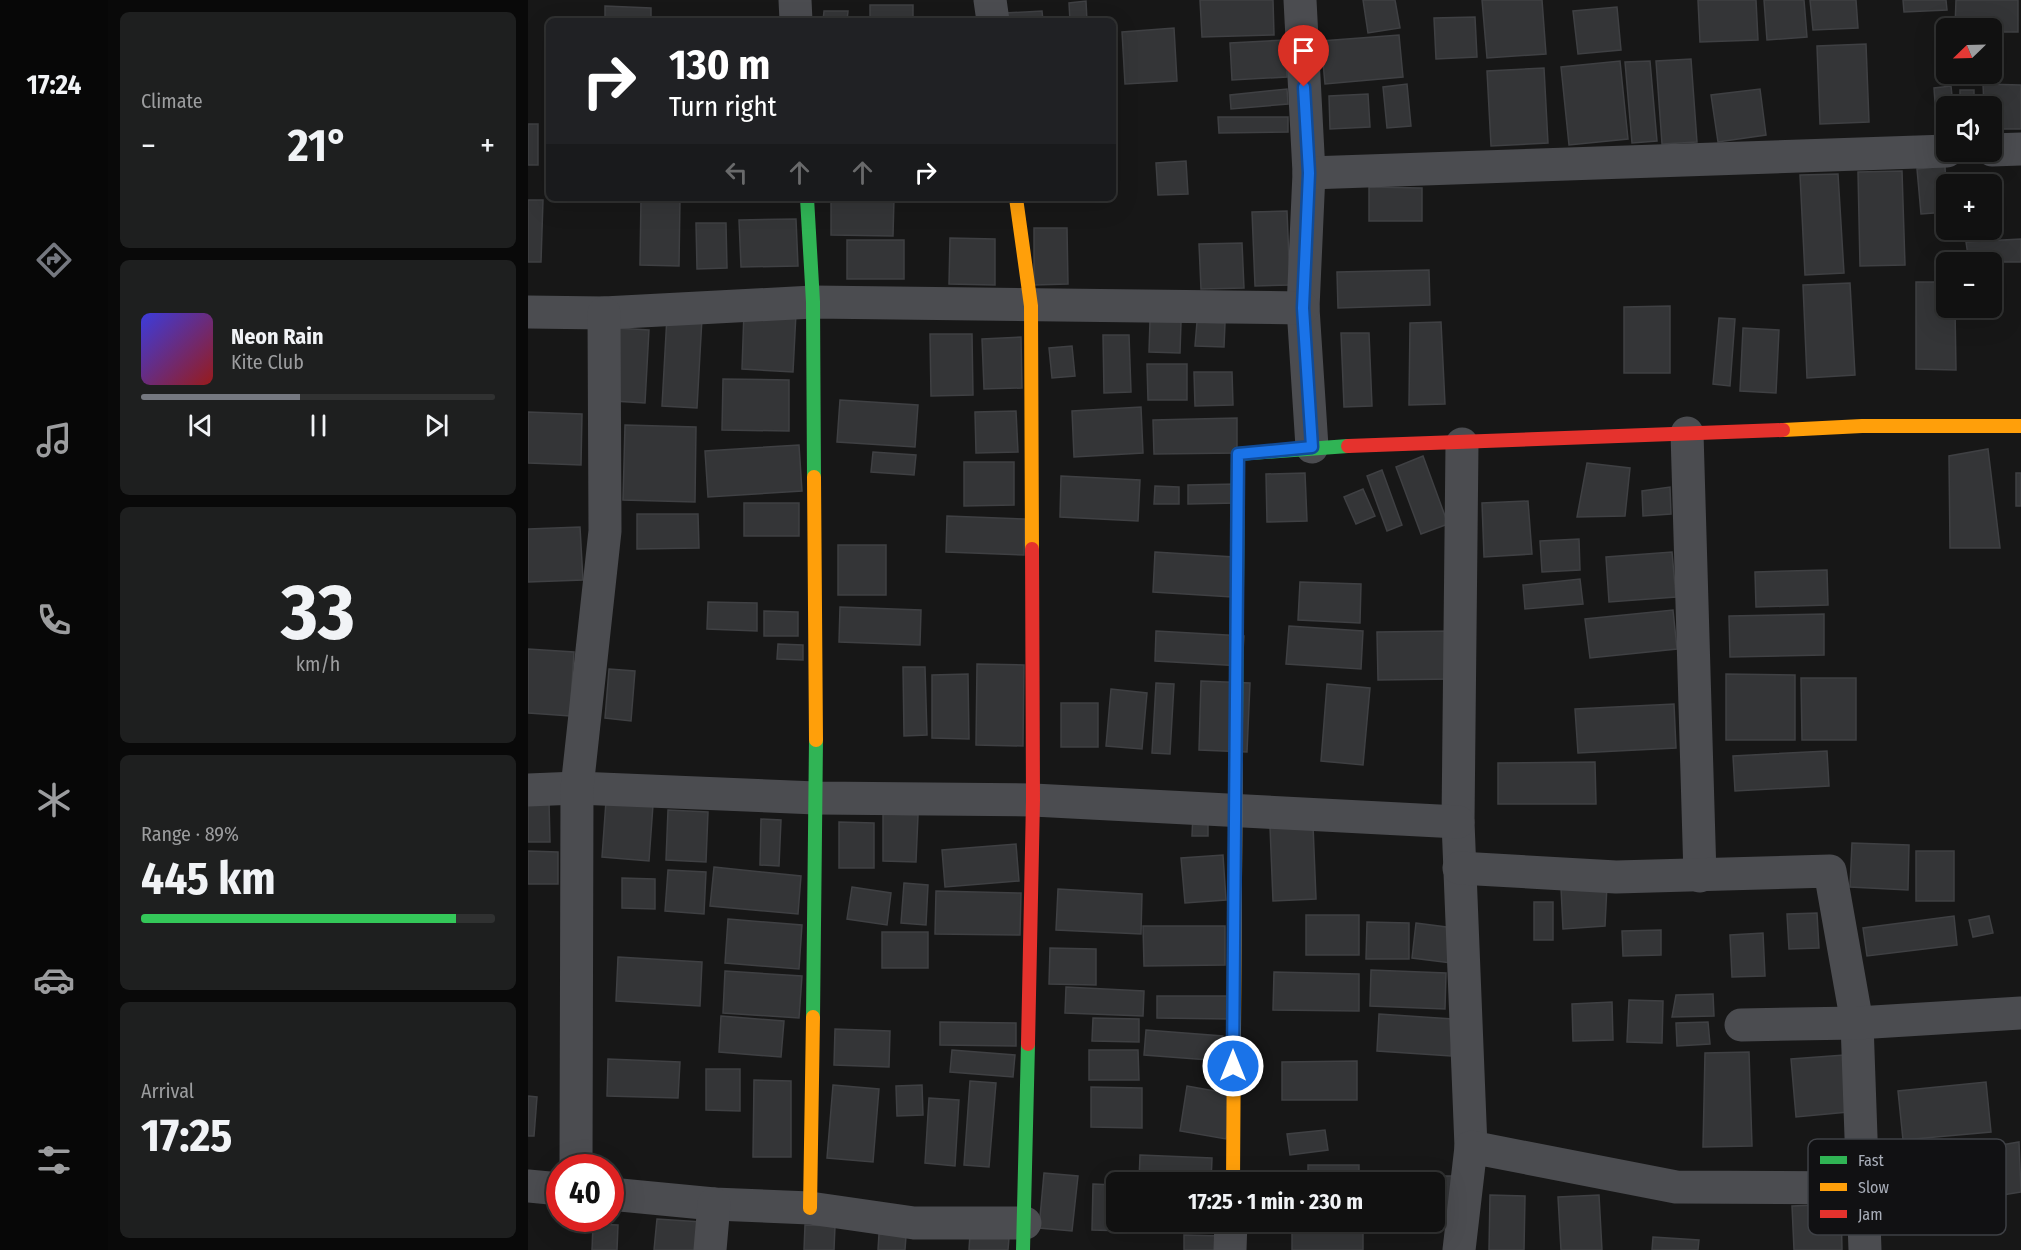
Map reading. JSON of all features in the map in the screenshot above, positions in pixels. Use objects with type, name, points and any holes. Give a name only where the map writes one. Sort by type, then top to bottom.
[{"type":"street","points":[[795,0],[796,18]]},
{"type":"street","points":[[990,0],[993,18]]},
{"type":"street","points":[[1300,0],[1309,173],[1303,308],[1312,447]]},
{"type":"street","points":[[2002,149],[2021,148]]},
{"type":"street","points":[[1309,173],[1936,151]]},
{"type":"street","points":[[807,201],[813,302],[816,798],[810,1208]]},
{"type":"street","points":[[624,1195],[714,1204],[810,1208],[1024,1236],[1033,800],[1031,306],[1016,201]]},
{"type":"street","points":[[528,312],[604,313],[813,302],[1303,308]]},
{"type":"street","points":[[576,1154],[577,788],[605,531],[604,313]]},
{"type":"street","points":[[1233,1172],[1238,454],[1312,447],[1462,444],[1862,426],[2021,426]]},
{"type":"street","points":[[1687,433],[1700,876]]},
{"type":"street","points":[[1459,1250],[1471,1147],[1458,822],[1462,444]]},
{"type":"street","points":[[528,790],[577,788],[816,798],[1033,800],[1458,822]]},
{"type":"street","points":[[1459,868],[1616,878],[1830,871],[1857,1023],[1862,1139]]},
{"type":"street","points":[[1741,1025],[1857,1023],[2021,1013]]},
{"type":"street","points":[[1471,1147],[1676,1187],[1808,1188]]},
{"type":"street","points":[[528,1186],[546,1188]]},
{"type":"street","points":[[710,1250],[714,1204]]},
{"type":"street","points":[[1230,1250],[1231,1232]]},
{"type":"street","points":[[1865,1235],[1865,1250]]},
{"type":"building","points":[[1200,0],[1273,0],[1274,35],[1202,37]]},
{"type":"building","points":[[1363,0],[1395,0],[1400,28],[1368,33]]},
{"type":"building","points":[[1482,0],[1542,0],[1546,54],[1487,58]]},
{"type":"building","points":[[1698,0],[1756,0],[1758,40],[1700,42]]},
{"type":"building","points":[[1764,0],[1804,0],[1807,37],[1767,40]]},
{"type":"building","points":[[1810,0],[1856,0],[1858,28],[1813,30]]},
{"type":"building","points":[[1903,0],[1946,0],[1947,10],[1904,12]]},
{"type":"building","points":[[1956,0],[2018,0],[2018,32],[2002,32],[2002,18],[1955,18]]},
{"type":"building","points":[[1086,1],[1087,18],[1070,18],[1069,3]]},
{"type":"building","points":[[870,5],[913,5],[913,18],[870,18]]},
{"type":"building","points":[[605,6],[651,8],[651,18],[605,18]]},
{"type":"building","points":[[1617,7],[1621,50],[1578,54],[1573,11]]},
{"type":"building","points":[[824,11],[848,11],[847,18],[823,18]]},
{"type":"building","points":[[1042,11],[1043,18],[1005,18],[1005,13]]},
{"type":"building","points":[[1475,17],[1477,57],[1436,59],[1434,18]]},
{"type":"building","points":[[1174,28],[1177,81],[1125,84],[1122,32]]},
{"type":"building","points":[[1399,35],[1403,77],[1325,84],[1321,41]]},
{"type":"building","points":[[1285,40],[1287,77],[1232,80],[1230,43]]},
{"type":"building","points":[[1866,44],[1869,122],[1820,124],[1817,46]]},
{"type":"building","points":[[1691,59],[1697,142],[1662,144],[1656,61]]},
{"type":"building","points":[[1620,61],[1628,139],[1569,145],[1561,67]]},
{"type":"building","points":[[1650,61],[1657,141],[1632,143],[1625,62]]},
{"type":"building","points":[[1544,68],[1548,143],[1491,146],[1487,71]]},
{"type":"building","points":[[1407,84],[1411,126],[1387,128],[1383,87]]},
{"type":"building","points":[[1983,84],[2021,85],[2021,129],[2002,129],[2002,96],[1984,96]]},
{"type":"building","points":[[1951,86],[1952,96],[1936,96],[1936,116],[1934,88]]},
{"type":"building","points":[[1287,89],[1288,104],[1231,109],[1230,95]]},
{"type":"building","points":[[1760,89],[1766,135],[1718,142],[1711,95]]},
{"type":"building","points":[[1960,90],[1974,90],[1974,96],[1960,96]]},
{"type":"building","points":[[1368,94],[1370,127],[1330,129],[1329,96]]},
{"type":"building","points":[[1218,117],[1288,117],[1288,132],[1219,133]]},
{"type":"building","points":[[528,124],[538,124],[538,165],[528,165]]},
{"type":"building","points":[[1186,161],[1188,194],[1158,195],[1156,163]]},
{"type":"building","points":[[1945,166],[1945,174],[1936,174],[1936,213],[1921,214],[1917,169]]},
{"type":"building","points":[[1902,171],[1905,265],[1860,266],[1858,172]]},
{"type":"building","points":[[1838,174],[1844,273],[1805,275],[1800,175]]},
{"type":"building","points":[[1369,187],[1422,188],[1422,221],[1369,221]]},
{"type":"building","points":[[528,200],[543,200],[541,262],[528,262]]},
{"type":"building","points":[[641,201],[680,201],[679,266],[640,265]]},
{"type":"building","points":[[831,201],[894,201],[893,236],[831,235]]},
{"type":"building","points":[[1287,211],[1290,285],[1255,286],[1252,212]]},
{"type":"building","points":[[796,219],[798,266],[741,267],[739,220]]},
{"type":"building","points":[[696,223],[726,223],[727,268],[697,269]]},
{"type":"building","points":[[1034,228],[1067,228],[1068,284],[1034,285]]},
{"type":"building","points":[[950,238],[995,239],[995,285],[949,284]]},
{"type":"building","points":[[2021,239],[2021,262],[2002,262],[2002,252],[1968,252],[1966,242]]},
{"type":"building","points":[[847,240],[904,240],[904,279],[847,279]]},
{"type":"building","points":[[1242,243],[1244,288],[1201,289],[1199,244]]},
{"type":"building","points":[[1429,270],[1430,305],[1338,308],[1337,272]]},
{"type":"building","points":[[1916,282],[1936,282],[1936,318],[1955,318],[1956,370],[1916,369]]},
{"type":"building","points":[[1850,283],[1855,375],[1807,378],[1803,285]]},
{"type":"building","points":[[1670,306],[1670,373],[1624,373],[1624,307]]},
{"type":"building","points":[[744,311],[796,313],[793,372],[742,369]]},
{"type":"building","points":[[667,316],[702,318],[697,408],[662,406]]},
{"type":"building","points":[[1719,318],[1735,319],[1730,386],[1713,384]]},
{"type":"building","points":[[1150,321],[1181,322],[1180,353],[1149,352]]},
{"type":"building","points":[[1197,322],[1225,323],[1224,347],[1195,346]]},
{"type":"building","points":[[1441,322],[1445,404],[1409,405],[1410,323]]},
{"type":"building","points":[[616,328],[649,330],[645,403],[613,401]]},
{"type":"building","points":[[1743,328],[1779,330],[1776,393],[1740,391]]},
{"type":"building","points":[[1341,333],[1369,333],[1372,406],[1344,407]]},
{"type":"building","points":[[930,334],[972,334],[973,395],[931,396]]},
{"type":"building","points":[[1103,335],[1129,335],[1131,392],[1104,393]]},
{"type":"building","points":[[1021,337],[1022,388],[984,389],[982,339]]},
{"type":"building","points":[[1072,346],[1075,376],[1052,378],[1049,348]]},
{"type":"building","points":[[1147,364],[1187,364],[1187,400],[1148,400]]},
{"type":"building","points":[[1194,372],[1232,372],[1233,405],[1195,406]]},
{"type":"building","points":[[723,379],[789,380],[789,431],[722,430]]},
{"type":"building","points":[[840,400],[918,405],[915,447],[837,442]]},
{"type":"building","points":[[1141,407],[1143,453],[1074,457],[1072,411]]},
{"type":"building","points":[[1016,411],[1018,452],[976,453],[975,412]]},
{"type":"building","points":[[528,412],[582,414],[581,465],[528,463]]},
{"type":"building","points":[[1237,418],[1237,453],[1154,454],[1153,420]]},
{"type":"building","points":[[625,425],[696,427],[695,502],[623,500]]},
{"type":"building","points":[[799,445],[802,491],[708,497],[705,451]]},
{"type":"building","points":[[1988,449],[2000,548],[1950,548],[1949,456]]},
{"type":"building","points":[[873,452],[916,455],[914,475],[871,472]]},
{"type":"building","points":[[1423,456],[1448,524],[1421,534],[1396,467]]},
{"type":"building","points":[[964,462],[1014,462],[1014,505],[964,506]]},
{"type":"building","points":[[1587,463],[1630,468],[1625,516],[1577,517]]},
{"type":"building","points":[[1382,470],[1402,525],[1387,531],[1367,476]]},
{"type":"building","points":[[1305,473],[1307,521],[1267,522],[1266,474]]},
{"type":"building","points":[[2016,473],[2021,473],[2021,506],[2016,506]]},
{"type":"building","points":[[1061,476],[1140,480],[1138,521],[1060,517]]},
{"type":"building","points":[[1237,484],[1237,503],[1188,504],[1188,485]]},
{"type":"building","points":[[1155,486],[1179,487],[1179,504],[1154,504]]},
{"type":"building","points":[[1670,487],[1671,514],[1643,516],[1642,491]]},
{"type":"building","points":[[1363,489],[1375,516],[1356,524],[1344,497]]},
{"type":"building","points":[[1528,501],[1532,554],[1484,557],[1482,503]]},
{"type":"building","points":[[744,503],[799,503],[799,536],[744,536]]},
{"type":"building","points":[[637,514],[698,514],[699,548],[637,549]]},
{"type":"building","points":[[947,516],[1025,519],[1024,555],[946,552]]},
{"type":"building","points":[[580,527],[583,580],[528,582],[528,529]]},
{"type":"building","points":[[1579,539],[1580,570],[1542,572],[1540,541]]},
{"type":"building","points":[[838,545],[886,545],[886,595],[838,595]]},
{"type":"building","points":[[1155,552],[1234,557],[1232,597],[1153,592]]},
{"type":"building","points":[[1672,552],[1676,597],[1609,602],[1606,557]]},
{"type":"building","points":[[1827,570],[1828,605],[1756,607],[1755,572]]},
{"type":"building","points":[[1580,579],[1583,604],[1525,609],[1523,585]]},
{"type":"building","points":[[1300,582],[1361,584],[1360,623],[1298,620]]},
{"type":"building","points":[[708,602],[757,603],[757,631],[707,629]]},
{"type":"building","points":[[840,607],[921,610],[920,645],[839,642]]},
{"type":"building","points":[[1673,610],[1677,649],[1590,658],[1585,619]]},
{"type":"building","points":[[764,611],[798,612],[798,636],[764,636]]},
{"type":"building","points":[[1824,614],[1824,655],[1730,657],[1729,616]]},
{"type":"building","points":[[1289,626],[1363,631],[1361,669],[1286,664]]},
{"type":"building","points":[[1156,631],[1244,636],[1242,666],[1155,661]]},
{"type":"building","points":[[1452,631],[1453,679],[1378,680],[1377,632]]},
{"type":"building","points":[[778,644],[803,645],[803,660],[777,659]]},
{"type":"building","points":[[528,649],[574,652],[570,716],[528,713]]},
{"type":"building","points":[[977,664],[1024,665],[1023,746],[976,745]]},
{"type":"building","points":[[903,667],[925,667],[927,735],[904,736]]},
{"type":"building","points":[[609,669],[635,671],[631,721],[605,718]]},
{"type":"building","points":[[968,674],[969,739],[932,738],[932,675]]},
{"type":"building","points":[[1726,674],[1795,675],[1795,740],[1726,740]]},
{"type":"building","points":[[1801,678],[1856,678],[1856,740],[1802,740]]},
{"type":"building","points":[[1201,681],[1250,683],[1247,752],[1199,750]]},
{"type":"building","points":[[1156,683],[1174,684],[1170,754],[1152,753]]},
{"type":"building","points":[[1327,684],[1370,688],[1363,765],[1321,761]]},
{"type":"building","points":[[1111,689],[1147,693],[1142,749],[1106,746]]},
{"type":"building","points":[[1061,703],[1098,703],[1098,747],[1061,747]]},
{"type":"building","points":[[1674,704],[1676,748],[1578,753],[1575,709]]},
{"type":"building","points":[[1827,751],[1829,786],[1735,791],[1733,756]]},
{"type":"building","points":[[1595,762],[1596,804],[1498,804],[1498,763]]},
{"type":"building","points":[[528,801],[549,801],[550,842],[528,842]]},
{"type":"building","points":[[606,801],[653,805],[649,861],[602,857]]},
{"type":"building","points":[[668,810],[708,812],[706,862],[666,860]]},
{"type":"building","points":[[1193,813],[1208,813],[1208,836],[1192,836]]},
{"type":"building","points":[[883,814],[918,815],[916,862],[883,861]]},
{"type":"building","points":[[761,819],[781,820],[779,866],[760,865]]},
{"type":"building","points":[[839,822],[874,823],[874,868],[839,868]]},
{"type":"building","points":[[1313,825],[1316,899],[1273,901],[1270,827]]},
{"type":"building","points":[[1852,843],[1909,845],[1908,890],[1850,887]]},
{"type":"building","points":[[1016,844],[1019,881],[945,887],[942,850]]},
{"type":"building","points":[[528,851],[558,852],[558,884],[528,884]]},
{"type":"building","points":[[1916,851],[1954,851],[1954,901],[1916,901]]},
{"type":"building","points":[[1223,855],[1226,900],[1185,903],[1181,858]]},
{"type":"building","points":[[714,867],[801,876],[798,914],[710,906]]},
{"type":"building","points":[[668,870],[706,872],[704,914],[665,911]]},
{"type":"building","points":[[622,878],[655,879],[655,909],[622,908]]},
{"type":"building","points":[[904,883],[928,885],[926,925],[901,923]]},
{"type":"building","points":[[1607,885],[1605,926],[1563,929],[1561,888]]},
{"type":"building","points":[[852,887],[891,893],[887,925],[847,919]]},
{"type":"building","points":[[1058,889],[1142,894],[1141,934],[1056,930]]},
{"type":"building","points":[[936,891],[1021,893],[1020,935],[935,934]]},
{"type":"building","points":[[1534,902],[1553,902],[1553,940],[1534,940]]},
{"type":"building","points":[[1817,913],[1819,948],[1789,949],[1787,914]]},
{"type":"building","points":[[1306,915],[1359,915],[1359,955],[1306,955]]},
{"type":"building","points":[[1954,916],[1957,945],[1867,956],[1863,928]]},
{"type":"building","points":[[1989,916],[1993,933],[1973,937],[1969,920]]},
{"type":"building","points":[[728,919],[802,925],[799,969],[725,963]]},
{"type":"building","points":[[1367,922],[1409,923],[1409,959],[1366,959]]},
{"type":"building","points":[[1416,923],[1454,928],[1451,963],[1412,958]]},
{"type":"building","points":[[1143,926],[1225,926],[1225,965],[1144,966]]},
{"type":"building","points":[[1661,930],[1661,955],[1623,956],[1622,931]]},
{"type":"building","points":[[882,932],[928,932],[928,968],[882,968]]},
{"type":"building","points":[[1763,933],[1765,976],[1732,977],[1730,935]]},
{"type":"building","points":[[1050,948],[1096,949],[1096,985],[1049,984]]},
{"type":"building","points":[[618,957],[702,962],[700,1006],[616,1001]]},
{"type":"building","points":[[1371,970],[1446,973],[1445,1009],[1370,1006]]},
{"type":"building","points":[[725,971],[802,976],[799,1018],[723,1013]]},
{"type":"building","points":[[1274,972],[1359,974],[1359,1011],[1273,1010]]},
{"type":"building","points":[[1066,987],[1144,991],[1143,1016],[1065,1013]]},
{"type":"building","points":[[1713,994],[1714,1016],[1672,1017],[1676,995]]},
{"type":"building","points":[[1157,996],[1230,996],[1230,1019],[1157,1018]]},
{"type":"building","points":[[1629,1000],[1663,1001],[1662,1043],[1627,1042]]},
{"type":"building","points":[[1612,1002],[1613,1040],[1573,1041],[1572,1004]]},
{"type":"building","points":[[1379,1014],[1453,1019],[1451,1056],[1377,1051]]},
{"type":"building","points":[[721,1016],[784,1021],[781,1057],[719,1052]]},
{"type":"building","points":[[1093,1018],[1139,1019],[1139,1042],[1092,1041]]},
{"type":"building","points":[[940,1022],[1016,1023],[1016,1046],[940,1045]]},
{"type":"building","points":[[1708,1022],[1710,1044],[1677,1046],[1676,1023]]},
{"type":"building","points":[[835,1029],[890,1031],[889,1067],[834,1065]]},
{"type":"building","points":[[1146,1030],[1223,1036],[1222,1061],[1144,1055]]},
{"type":"building","points":[[952,1050],[1015,1055],[1013,1077],[950,1072]]},
{"type":"building","points":[[1089,1050],[1138,1050],[1139,1080],[1089,1080]]},
{"type":"building","points":[[1749,1052],[1752,1146],[1703,1147],[1705,1053]]},
{"type":"building","points":[[1844,1055],[1848,1112],[1796,1117],[1791,1059]]},
{"type":"building","points":[[608,1059],[680,1062],[678,1098],[607,1096]]},
{"type":"building","points":[[1357,1061],[1357,1100],[1282,1100],[1282,1062]]},
{"type":"building","points":[[706,1069],[740,1069],[740,1111],[706,1110]]},
{"type":"building","points":[[754,1080],[791,1081],[791,1157],[753,1157]]},
{"type":"building","points":[[970,1081],[996,1083],[989,1167],[964,1165]]},
{"type":"building","points":[[1986,1082],[1991,1132],[1903,1139],[1898,1091]]},
{"type":"building","points":[[833,1085],[879,1089],[873,1162],[827,1158]]},
{"type":"building","points":[[922,1085],[923,1115],[897,1116],[896,1086]]},
{"type":"building","points":[[1187,1086],[1232,1094],[1226,1139],[1180,1131]]},
{"type":"building","points":[[1091,1087],[1142,1088],[1142,1128],[1091,1127]]},
{"type":"building","points":[[528,1096],[537,1097],[534,1136],[528,1136]]},
{"type":"building","points":[[929,1098],[959,1100],[955,1166],[925,1163]]},
{"type":"building","points":[[1325,1130],[1328,1150],[1290,1155],[1287,1134]]},
{"type":"building","points":[[2019,1142],[2021,1192],[2006,1194],[2006,1144]]},
{"type":"building","points":[[1140,1155],[1212,1158],[1211,1172],[1139,1172]]},
{"type":"building","points":[[1308,1165],[1359,1165],[1359,1172],[1308,1172]]},
{"type":"building","points":[[1044,1173],[1078,1176],[1072,1231],[1039,1228]]},
{"type":"building","points":[[1445,1176],[1457,1176],[1457,1210],[1445,1211]]},
{"type":"building","points":[[1093,1184],[1106,1185],[1106,1230],[1092,1230]]},
{"type":"building","points":[[1490,1195],[1525,1196],[1524,1250],[1489,1250]]},
{"type":"building","points":[[1599,1195],[1602,1250],[1561,1250],[1558,1197]]},
{"type":"building","points":[[1808,1205],[1808,1235],[1842,1235],[1842,1250],[1794,1250],[1792,1206]]},
{"type":"building","points":[[657,1219],[702,1222],[700,1250],[654,1250]]},
{"type":"building","points":[[805,1225],[835,1226],[834,1250],[804,1250]]},
{"type":"building","points":[[593,1232],[618,1232],[617,1250],[592,1250]]},
{"type":"building","points":[[1292,1232],[1363,1232],[1363,1250],[1292,1250]]},
{"type":"building","points":[[879,1234],[906,1236],[905,1250],[878,1250]]},
{"type":"building","points":[[970,1234],[1009,1238],[1008,1250],[969,1250]]},
{"type":"building","points":[[1184,1235],[1223,1236],[1223,1250],[1184,1250]]},
{"type":"building","points":[[1653,1237],[1699,1240],[1698,1250],[1652,1250]]},
{"type":"traffic: fast","points":[[807,201],[813,302],[814,477]]},
{"type":"traffic: fast","points":[[1236,727],[1238,454],[1348,446]]},
{"type":"traffic: fast","points":[[813,1017],[816,740]]},
{"type":"traffic: fast","points":[[1023,1250],[1028,1044]]},
{"type":"traffic: slow","points":[[1016,201],[1031,306],[1032,549]]},
{"type":"traffic: slow","points":[[1783,430],[1862,426],[2021,426]]},
{"type":"traffic: slow","points":[[814,477],[816,740]]},
{"type":"traffic: slow","points":[[1233,1172],[1236,727]]},
{"type":"traffic: slow","points":[[810,1208],[813,1017]]},
{"type":"traffic: jam","points":[[1348,446],[1783,430]]},
{"type":"traffic: jam","points":[[1028,1044],[1033,800],[1032,549]]},
{"type":"route","points":[[1233,1066],[1238,454],[1312,447],[1303,308],[1309,173],[1304,87]]}]
